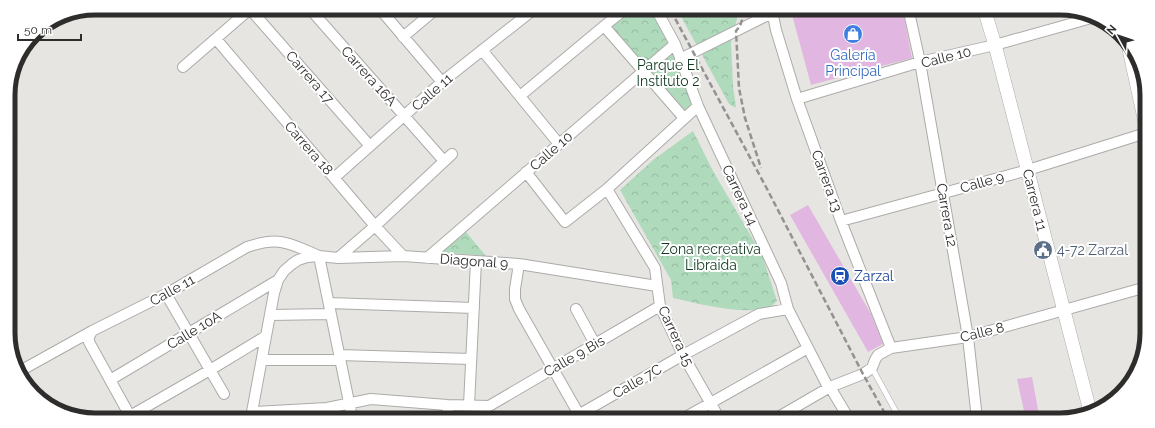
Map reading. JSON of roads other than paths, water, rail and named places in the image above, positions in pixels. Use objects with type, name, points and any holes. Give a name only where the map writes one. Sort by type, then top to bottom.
[{"type":"street","points":[[183,67],[243,15]]},
{"type":"street","name":"Carrera 17","points":[[255,15],[370,146]]},
{"type":"street","name":"Carrera 16A","points":[[315,15],[404,115],[448,157],[375,226]]},
{"type":"street","points":[[385,15],[442,82]]},
{"type":"street","points":[[403,37],[429,15]]},
{"type":"street","name":"Calle 11","points":[[334,178],[442,82],[524,15]]},
{"type":"street","points":[[520,96],[618,15]]},
{"type":"street","name":"Carrera 14","points":[[659,15],[675,44],[698,106],[781,283],[788,309],[828,386],[845,413]]},
{"type":"street","points":[[680,59],[766,15]]},
{"type":"street","name":"Carrera 13","points":[[773,15],[798,99],[841,221],[891,348]]},
{"type":"street","name":"Carrera 12","points":[[910,15],[920,62],[968,337],[976,413]]},
{"type":"street","name":"Carrera 11","points":[[987,15],[1089,408]]},
{"type":"street","name":"Calle 10","points":[[798,99],[920,62],[995,45],[1087,19]]},
{"type":"street","points":[[604,26],[684,118]]},
{"type":"street","name":"Carrera 18","points":[[216,39],[375,226],[403,256]]},
{"type":"street","name":"Calle 10","points":[[427,258],[675,44]]},
{"type":"street","points":[[482,50],[559,144]]},
{"type":"street","points":[[1131,59],[1140,100]]},
{"type":"street","points":[[526,172],[565,222],[607,189],[698,106]]},
{"type":"street","name":"Calle 9","points":[[841,221],[1028,170],[1140,135]]},
{"type":"street","name":"Carrera 15","points":[[607,189],[655,268],[660,306],[683,355],[716,413]]},
{"type":"street","points":[[338,258],[375,226]]},
{"type":"street","name":"Calle 11","points":[[23,369],[92,331],[166,294],[247,247],[261,242],[283,241],[319,256]]},
{"type":"street","points":[[319,256],[351,413]]},
{"type":"street","name":"Diagonal 9","points":[[278,280],[284,271],[292,264],[307,257],[319,256],[338,258],[403,256],[519,264],[657,286]]},
{"type":"street","points":[[264,413],[327,408],[371,399],[447,405],[469,405],[476,261]]},
{"type":"street","points":[[519,264],[515,299],[576,413]]},
{"type":"street","points":[[251,413],[274,293],[278,280]]},
{"type":"street","name":"Calle 10A","points":[[110,380],[278,280]]},
{"type":"street","name":"Calle 8","points":[[786,413],[830,387],[863,374],[872,368],[878,354],[891,348],[968,337],[1140,289]]},
{"type":"street","points":[[166,294],[224,394]]},
{"type":"street","points":[[329,303],[474,308]]},
{"type":"street","name":"Calle 9 Bis","points":[[469,405],[489,406],[660,306]]},
{"type":"street","points":[[576,309],[595,344]]},
{"type":"street","name":"Calle 7C","points":[[585,413],[683,355],[760,314],[788,309]]},
{"type":"street","points":[[270,315],[331,314]]},
{"type":"street","points":[[92,331],[89,337],[89,342],[128,413]]},
{"type":"street","points":[[135,413],[266,336]]},
{"type":"street","points":[[693,413],[808,348]]},
{"type":"street","points":[[262,360],[340,358],[471,359]]},
{"type":"street","points":[[447,405],[448,413]]},
{"type":"lane","points":[[872,368],[897,413]]},
{"type":"railway","points":[[673,15],[766,187],[885,413]]},
{"type":"railway","points":[[744,15],[740,26],[736,31],[739,88],[745,118],[761,168]]},
{"type":"place","name":"Galería Principal","points":[[853,34]]},
{"type":"place","name":"4-72 Zarzal","points":[[1043,250]]},
{"type":"place","name":"Zarzal","points":[[840,276]]},
{"type":"park label","name":"Parque El Instituto 2","points":[[668,74]]},
{"type":"park label","name":"Zona recreativa Libraida","points":[[711,258]]}]
